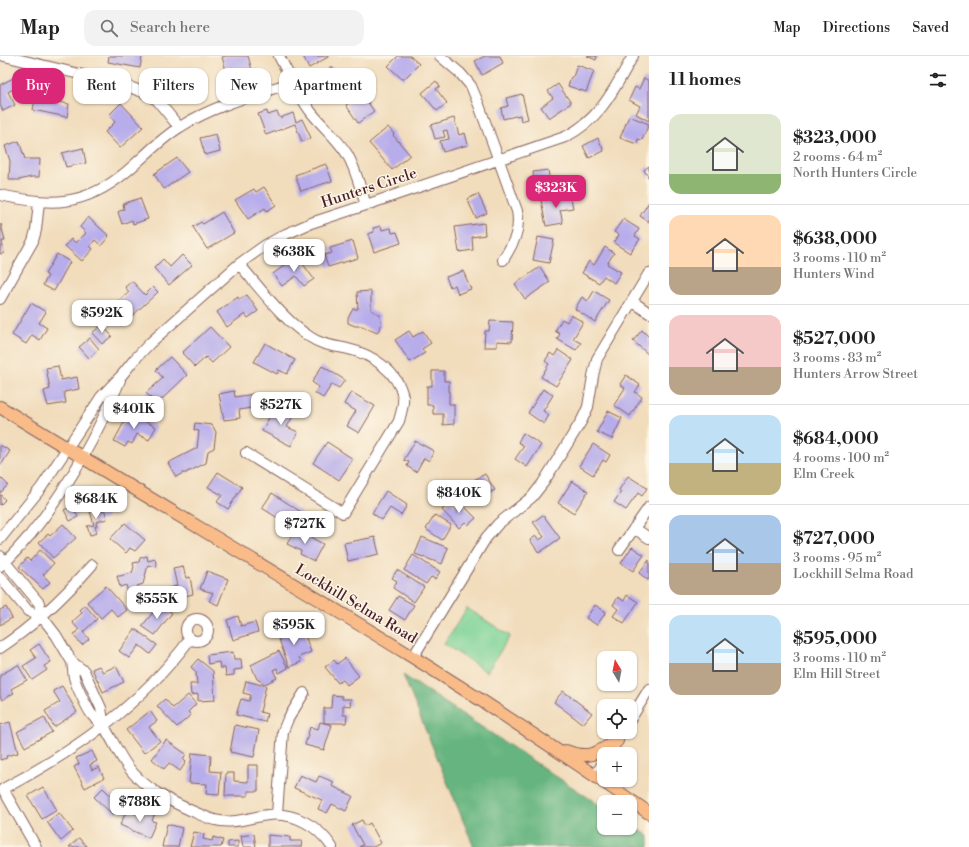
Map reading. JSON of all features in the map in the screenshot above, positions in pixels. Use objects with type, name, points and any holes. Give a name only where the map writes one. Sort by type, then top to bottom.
[{"type":"main road","name":"Lockhill Selma Road","points":[[0,407],[413,657],[546,743],[623,795]]},
{"type":"main road","points":[[546,743],[578,756],[585,756],[599,752],[617,739]]},
{"type":"main road","name":"Lockhill Selma Road","points":[[637,805],[649,813]]},
{"type":"street","points":[[4,56],[121,84],[142,92],[156,100],[169,113],[179,127]]},
{"type":"street","points":[[279,56],[285,68]]},
{"type":"street","name":"Hunters Circle","points":[[0,540],[31,503],[101,397],[150,343],[239,264],[264,246],[311,223],[565,137],[589,121],[607,100],[634,56]]},
{"type":"street","points":[[444,57],[471,86],[518,216],[518,229],[514,242],[503,260]]},
{"type":"street","points":[[0,195],[39,202],[71,200],[83,197],[106,186],[121,176],[179,127],[211,110],[279,87]]},
{"type":"street","points":[[306,104],[320,123],[337,140],[348,155],[366,205]]},
{"type":"street","points":[[0,299],[33,241],[39,202]]},
{"type":"street","points":[[239,264],[298,328],[311,338],[328,345],[349,349],[366,355],[381,364],[397,382],[403,397],[403,405],[398,421],[343,513],[246,453]]},
{"type":"street","points":[[413,657],[486,538],[498,524],[532,497],[543,484],[582,420],[588,407],[597,359],[649,273]]},
{"type":"street","points":[[632,301],[649,313]]},
{"type":"street","name":"Hunters Circle","points":[[2,561],[18,549],[47,514],[82,458],[112,400],[122,375]]},
{"type":"street","points":[[620,550],[649,506]]},
{"type":"street","points":[[634,528],[649,538]]},
{"type":"street","points":[[2,561],[39,604],[42,617],[56,635],[72,662],[74,678],[91,714],[104,727],[129,769],[148,787],[170,801],[214,820],[224,822],[239,821],[277,814],[298,818],[311,825],[326,838],[332,847]]},
{"type":"street","points":[[0,648],[16,638],[42,617],[71,589],[92,565]]},
{"type":"street","points":[[0,577],[28,611],[42,617]]},
{"type":"street","points":[[36,847],[3,789],[59,757],[104,727],[142,693],[190,639]]},
{"type":"street","points":[[637,709],[649,689]]},
{"type":"street","points":[[277,814],[283,731],[288,719],[304,693]]},
{"type":"green space","points":[[467,608],[510,636],[487,672],[444,644]]},
{"type":"green space","points":[[403,675],[597,803],[597,835],[637,835],[637,828],[649,836],[649,847],[474,847]]},
{"type":"building","points":[[109,56],[142,56],[140,68],[108,62]]},
{"type":"building","points":[[248,56],[251,68],[225,68],[222,57]]},
{"type":"building","points":[[303,56],[328,56],[328,57],[309,68]]},
{"type":"building","points":[[398,56],[410,56],[419,64],[403,80],[388,66]]},
{"type":"building","points":[[485,56],[500,56],[503,63],[482,75],[475,61]]},
{"type":"building","points":[[587,56],[597,56],[596,60]]},
{"type":"building","points":[[577,65],[594,71],[586,92],[568,86]]},
{"type":"building","points":[[644,78],[649,81],[649,121],[636,114],[640,106],[629,100],[635,87],[639,89]]},
{"type":"building","points":[[12,79],[12,90],[8,92],[12,99],[12,104],[15,105],[3,111],[0,105],[0,85]]},
{"type":"building","points":[[436,81],[440,86],[436,89],[447,103],[437,111],[422,93]]},
{"type":"building","points":[[558,84],[571,103],[549,118],[541,107],[553,98],[548,91]]},
{"type":"building","points":[[522,94],[528,119],[521,121],[520,115],[503,119],[501,108],[508,106],[506,98]]},
{"type":"building","points":[[34,104],[69,104],[67,117],[33,110]]},
{"type":"building","points":[[120,104],[122,104],[143,127],[120,148],[105,132],[115,122],[109,115]]},
{"type":"building","points":[[369,104],[374,111],[358,123],[346,105]]},
{"type":"building","points":[[267,111],[268,115],[277,112],[280,118],[293,113],[296,122],[302,119],[311,138],[302,142],[295,124],[266,135],[258,114]]},
{"type":"building","points":[[629,116],[649,124],[642,140],[638,139],[637,144],[620,138]]},
{"type":"building","points":[[454,118],[459,135],[465,133],[468,145],[443,152],[440,141],[449,139],[447,130],[443,131],[445,137],[435,139],[431,125]]},
{"type":"building","points":[[388,127],[410,155],[392,170],[369,143]]},
{"type":"building","points":[[216,134],[220,151],[205,155],[200,138]]},
{"type":"building","points":[[598,138],[604,151],[589,158],[583,146]]},
{"type":"building","points":[[19,141],[25,159],[40,159],[39,177],[9,180],[10,161],[5,146]]},
{"type":"building","points":[[83,148],[86,163],[66,167],[62,153]]},
{"type":"building","points":[[177,158],[188,172],[164,189],[154,174]]},
{"type":"building","points":[[326,164],[332,181],[301,191],[295,175]]},
{"type":"building","points":[[649,166],[649,178],[644,170]]},
{"type":"building","points":[[548,170],[552,194],[538,197],[533,172]]},
{"type":"building","points":[[264,187],[276,205],[267,211],[265,208],[248,219],[235,200],[254,189],[256,192]]},
{"type":"building","points":[[478,194],[487,213],[476,218],[467,199]]},
{"type":"building","points":[[570,194],[573,208],[560,210],[563,223],[546,226],[541,200]]},
{"type":"building","points":[[140,198],[148,219],[133,224],[132,220],[122,224],[118,212],[124,209],[123,204]]},
{"type":"building","points":[[649,202],[649,222],[640,216]]},
{"type":"building","points":[[222,212],[234,233],[207,249],[193,227],[201,222],[203,224]]},
{"type":"building","points":[[88,217],[109,236],[101,246],[95,240],[90,246],[93,249],[82,261],[65,246],[71,239],[76,243],[86,233],[80,227]]},
{"type":"building","points":[[623,219],[639,229],[635,236],[640,239],[630,253],[614,243],[619,235],[614,232]]},
{"type":"building","points":[[484,223],[485,235],[472,237],[473,250],[459,252],[455,227]]},
{"type":"building","points":[[1,224],[5,241],[2,241],[4,253],[0,254]]},
{"type":"building","points":[[381,226],[382,230],[391,228],[392,233],[397,232],[401,243],[374,252],[368,234],[374,232],[373,228]]},
{"type":"building","points":[[538,237],[554,240],[549,263],[533,260]]},
{"type":"building","points":[[353,241],[358,258],[328,267],[324,255],[332,253],[330,248]]},
{"type":"building","points":[[605,247],[614,253],[607,264],[621,272],[614,283],[604,276],[599,283],[582,273],[589,261],[594,265]]},
{"type":"building","points":[[57,254],[70,262],[54,291],[43,285],[48,276],[45,274]]},
{"type":"building","points":[[182,255],[192,265],[169,285],[154,268],[163,259],[170,267]]},
{"type":"building","points":[[297,256],[314,279],[304,286],[296,276],[282,286],[273,274]]},
{"type":"building","points":[[540,267],[550,282],[525,299],[515,284]]},
{"type":"building","points":[[463,271],[471,289],[458,294],[455,285],[450,287],[446,277]]},
{"type":"building","points":[[132,281],[145,295],[153,287],[158,292],[131,317],[117,303],[129,292],[125,287]]},
{"type":"building","points":[[371,291],[371,310],[380,315],[381,326],[377,333],[362,326],[355,326],[348,323],[348,318],[353,309],[358,309],[357,292]]},
{"type":"building","points":[[594,291],[609,300],[595,322],[575,309],[582,297],[588,301]]},
{"type":"building","points":[[247,295],[258,311],[248,318],[245,314],[227,327],[217,312],[238,297],[239,300]]},
{"type":"building","points":[[31,303],[46,312],[39,323],[47,328],[40,340],[32,335],[26,344],[12,335]]},
{"type":"building","points":[[571,315],[583,322],[573,339],[581,343],[576,350],[557,339],[560,334],[555,331],[562,319],[567,322]]},
{"type":"building","points":[[490,321],[513,322],[512,342],[497,341],[497,347],[484,347],[485,331],[489,331]]},
{"type":"building","points":[[102,325],[112,336],[102,344],[92,333]]},
{"type":"building","points":[[210,327],[229,347],[212,363],[206,357],[195,367],[182,353]]},
{"type":"building","points":[[642,330],[649,337],[649,355],[633,341]]},
{"type":"building","points":[[409,331],[413,337],[423,331],[431,343],[422,349],[425,353],[410,362],[395,340]]},
{"type":"building","points":[[90,338],[99,349],[89,358],[79,347]]},
{"type":"building","points":[[265,343],[295,360],[287,374],[279,370],[277,374],[254,362]]},
{"type":"building","points":[[558,350],[573,360],[556,386],[541,377],[549,364],[545,361],[550,353],[554,356]]},
{"type":"building","points":[[170,357],[187,375],[157,404],[146,393],[163,378],[156,370]]},
{"type":"building","points":[[58,366],[61,380],[77,377],[79,389],[64,392],[66,403],[48,406],[44,391],[50,389],[46,368]]},
{"type":"building","points":[[322,366],[345,380],[339,388],[332,384],[323,398],[315,393],[319,387],[312,382]]},
{"type":"building","points":[[432,371],[444,371],[444,381],[449,381],[449,404],[454,404],[454,424],[443,425],[443,414],[433,414],[433,405],[427,405],[427,386],[432,386]]},
{"type":"building","points":[[626,375],[640,385],[635,392],[642,397],[630,416],[614,405],[625,388],[620,384]]},
{"type":"building","points":[[543,389],[553,395],[543,411],[549,415],[544,424],[528,413]]},
{"type":"building","points":[[234,391],[235,397],[254,394],[257,407],[239,410],[240,418],[224,420],[219,394]]},
{"type":"building","points":[[351,392],[375,406],[359,433],[347,426],[356,411],[344,404]]},
{"type":"building","points":[[276,404],[294,414],[287,427],[298,432],[291,446],[262,431]]},
{"type":"building","points":[[608,411],[622,418],[612,439],[597,432]]},
{"type":"building","points":[[129,413],[156,427],[149,440],[137,434],[132,444],[128,442],[125,447],[114,441]]},
{"type":"building","points":[[195,423],[212,425],[216,432],[214,448],[208,451],[206,463],[176,477],[168,463],[197,448],[199,431],[194,430]]},
{"type":"building","points":[[523,433],[541,445],[527,467],[515,459],[524,446],[518,442]]},
{"type":"building","points":[[415,441],[434,451],[429,461],[424,458],[416,472],[407,466],[409,462],[404,460]]},
{"type":"building","points":[[327,442],[353,459],[339,480],[313,463]]},
{"type":"building","points":[[593,444],[610,455],[606,462],[603,460],[593,475],[579,466]]},
{"type":"building","points":[[0,445],[10,451],[1,465],[0,464]]},
{"type":"building","points":[[218,472],[242,487],[228,509],[217,502],[222,495],[208,487]]},
{"type":"building","points":[[485,474],[495,490],[483,496],[474,480]]},
{"type":"building","points":[[628,476],[647,488],[642,496],[638,493],[626,510],[614,502],[621,492],[619,490]]},
{"type":"building","points":[[0,477],[8,485],[0,493]]},
{"type":"building","points":[[572,481],[588,491],[574,513],[558,503]]},
{"type":"building","points":[[386,491],[407,505],[401,515],[390,508],[382,520],[372,513]]},
{"type":"building","points":[[272,493],[301,512],[292,527],[262,508]]},
{"type":"building","points":[[0,494],[5,500],[0,505]]},
{"type":"building","points":[[113,495],[116,503],[104,508],[101,499]]},
{"type":"building","points":[[450,501],[455,506],[459,501],[476,518],[468,525],[465,522],[459,528],[442,510]]},
{"type":"building","points":[[72,506],[78,517],[70,521],[64,510]]},
{"type":"building","points":[[99,509],[100,512],[105,511],[107,519],[96,522],[97,526],[95,526],[97,533],[90,535],[87,526],[94,525],[90,511]]},
{"type":"building","points":[[435,515],[451,525],[442,540],[426,529]]},
{"type":"building","points":[[543,515],[560,538],[539,553],[530,540],[536,536],[539,540],[544,537],[533,522]]},
{"type":"building","points":[[125,523],[145,540],[135,551],[130,548],[126,553],[110,539]]},
{"type":"building","points":[[63,524],[76,538],[53,558],[39,542],[48,534],[50,536]]},
{"type":"building","points":[[295,529],[323,544],[314,561],[300,554],[301,551],[287,544]]},
{"type":"building","points":[[375,537],[379,554],[348,561],[344,543]]},
{"type":"building","points":[[422,537],[448,548],[442,564],[415,554]]},
{"type":"building","points":[[632,547],[644,555],[633,571],[621,563]]},
{"type":"building","points":[[40,550],[54,563],[43,575],[50,582],[43,589],[19,567],[27,558],[30,561]]},
{"type":"building","points":[[413,555],[440,572],[435,579],[431,577],[426,584],[404,570]]},
{"type":"building","points":[[147,556],[148,561],[155,559],[157,567],[148,565],[143,584],[137,586],[136,591],[128,593],[126,585],[120,587],[117,576],[132,573],[134,567],[133,563],[139,562],[140,558]]},
{"type":"building","points":[[649,560],[649,579],[648,580],[639,573]]},
{"type":"building","points":[[183,566],[186,578],[190,577],[193,594],[181,597],[182,603],[167,606],[164,589],[177,586],[173,568]]},
{"type":"building","points":[[397,570],[424,587],[414,602],[393,588],[397,581],[392,578]]},
{"type":"building","points":[[207,571],[228,579],[218,605],[209,601],[213,593],[200,589]]},
{"type":"building","points":[[106,586],[127,610],[118,617],[111,609],[101,618],[87,602]]},
{"type":"building","points":[[627,595],[638,602],[624,623],[613,616],[618,609],[613,605],[618,597],[624,601]]},
{"type":"building","points":[[398,596],[414,605],[405,620],[389,610]]},
{"type":"building","points":[[160,604],[172,613],[155,635],[142,626]]},
{"type":"building","points":[[85,605],[97,619],[83,632],[89,639],[82,645],[73,635],[79,630],[72,622],[82,613],[80,610]]},
{"type":"building","points":[[595,605],[606,612],[597,625],[586,618]]},
{"type":"building","points":[[6,607],[12,618],[0,625],[0,610]]},
{"type":"building","points":[[238,616],[241,626],[255,622],[258,632],[233,640],[227,620]]},
{"type":"building","points":[[135,629],[157,645],[150,654],[139,645],[129,658],[119,651]]},
{"type":"building","points":[[289,630],[291,635],[303,630],[311,652],[299,657],[301,662],[289,667],[277,634]]},
{"type":"building","points":[[39,644],[51,662],[44,666],[47,670],[32,680],[23,666],[36,658],[30,650]]},
{"type":"building","points":[[279,651],[288,668],[279,673],[277,668],[273,670],[277,678],[265,684],[257,679],[251,665]]},
{"type":"building","points":[[233,652],[234,659],[241,659],[242,669],[234,670],[234,675],[226,676],[225,668],[220,668],[219,662],[208,664],[207,655]]},
{"type":"building","points":[[345,658],[359,676],[347,685],[343,680],[338,683],[325,667],[334,660],[337,664]]},
{"type":"building","points":[[198,659],[213,671],[215,700],[198,701],[198,694],[191,695],[190,684],[197,684],[196,672],[191,667]]},
{"type":"building","points":[[18,665],[27,680],[11,689],[14,693],[2,700],[0,696],[0,675]]},
{"type":"building","points":[[99,666],[103,672],[116,666],[124,682],[103,692],[92,669]]},
{"type":"building","points":[[246,681],[266,686],[260,712],[267,714],[265,722],[236,715],[241,699],[249,701],[251,695],[243,693]]},
{"type":"building","points":[[62,686],[77,712],[54,727],[45,711],[60,702],[53,691]]},
{"type":"building","points":[[563,691],[592,713],[583,724],[554,702]]},
{"type":"building","points":[[188,695],[196,704],[188,712],[191,715],[177,727],[157,706],[165,699],[173,708]]},
{"type":"building","points":[[332,695],[342,696],[342,699],[351,699],[350,706],[343,705],[343,715],[347,715],[346,723],[324,723],[324,708],[331,708]]},
{"type":"building","points":[[150,711],[157,721],[149,727],[160,741],[144,753],[126,730]]},
{"type":"building","points":[[44,717],[52,732],[25,747],[17,732]]},
{"type":"building","points":[[10,722],[18,753],[6,756],[7,758],[0,760],[0,725]]},
{"type":"building","points":[[320,722],[332,725],[324,750],[305,745],[310,727],[318,729]]},
{"type":"building","points":[[235,725],[259,730],[254,757],[230,752]]},
{"type":"building","points":[[166,740],[186,754],[183,759],[186,762],[180,771],[169,763],[164,769],[152,759]]},
{"type":"building","points":[[92,751],[97,761],[90,765],[92,770],[99,767],[104,778],[85,788],[74,767],[79,764],[76,758]]},
{"type":"building","points":[[192,753],[211,755],[210,771],[221,772],[219,795],[206,794],[207,784],[189,783]]},
{"type":"building","points":[[248,765],[258,765],[258,791],[248,791],[248,796],[225,796],[226,773],[234,773],[234,781],[248,782]]},
{"type":"building","points":[[300,775],[316,782],[319,776],[334,782],[332,786],[353,796],[346,811],[332,804],[327,813],[318,809],[322,800],[294,788]]},
{"type":"building","points":[[43,787],[57,810],[42,819],[28,796]]},
{"type":"building","points":[[103,788],[115,800],[122,794],[128,800],[113,815],[94,797]]},
{"type":"building","points":[[147,809],[155,813],[152,821],[156,822],[149,838],[120,825],[127,810],[143,817]]},
{"type":"building","points":[[59,813],[73,831],[61,841],[47,822]]},
{"type":"building","points":[[362,820],[365,826],[370,823],[381,843],[373,847],[359,847],[363,845],[352,825]]},
{"type":"building","points":[[167,824],[182,828],[178,847],[162,847]]},
{"type":"building","points":[[194,832],[204,834],[203,839],[212,841],[213,837],[223,840],[221,847],[190,847]]},
{"type":"building","points":[[254,834],[256,847],[243,847],[241,836]]},
{"type":"building","points":[[268,835],[290,837],[290,841],[302,841],[301,847],[268,847]]},
{"type":"building","points":[[79,838],[87,847],[69,847]]},
{"type":"building","points":[[238,841],[238,847],[228,847],[228,842]]}]
